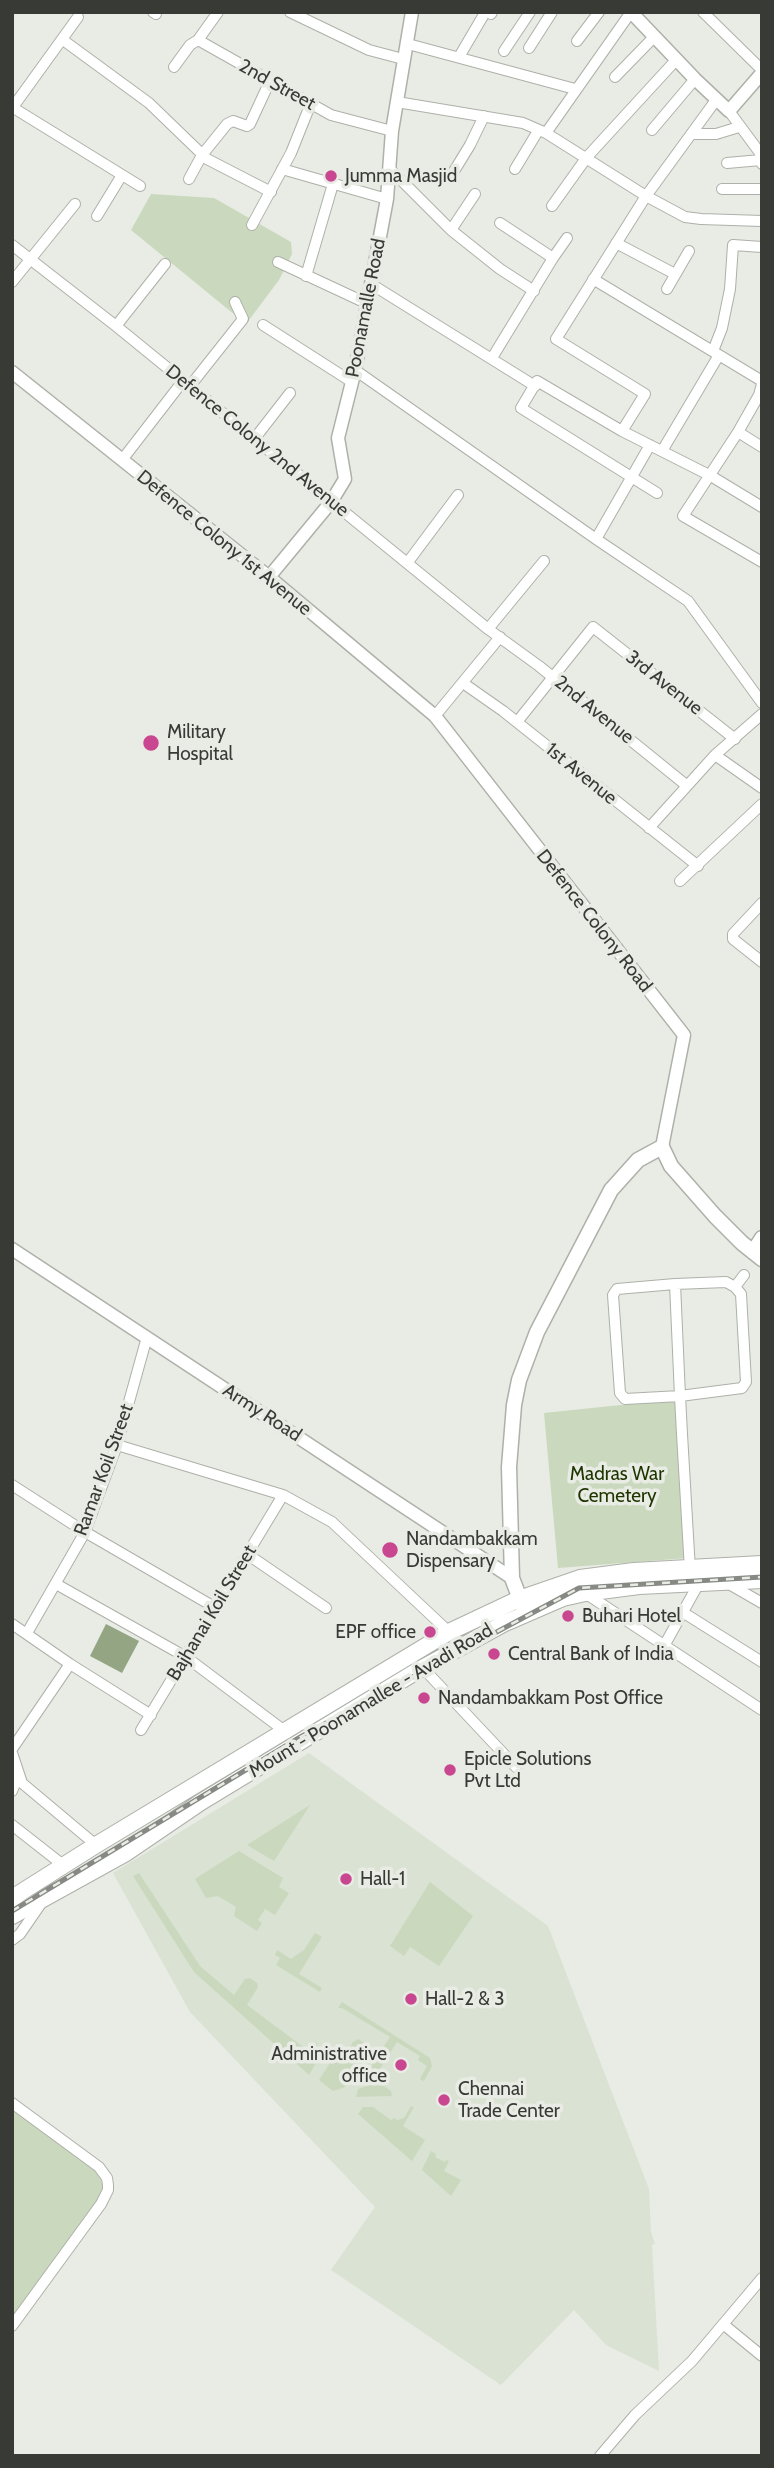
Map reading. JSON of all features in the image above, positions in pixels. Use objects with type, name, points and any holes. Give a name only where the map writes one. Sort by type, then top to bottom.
[{"type":"main road","points":[[522,1606],[512,1577],[509,1467],[514,1405],[527,1356],[611,1190],[638,1160],[662,1147],[666,1159],[680,1177],[715,1216],[757,1255],[762,1238]]},
{"type":"main road","name":"Mount - Poonamallee - Avadi Road","points":[[12,1898],[286,1732],[393,1676],[422,1667],[522,1606],[762,1564]]},
{"type":"main road","name":"Mount - Poonamallee - Avadi Road","points":[[12,1916],[126,1853],[393,1676],[449,1632],[522,1606],[580,1578],[634,1571],[726,1582],[762,1580]]},
{"type":"street","points":[[174,67],[218,12]]},
{"type":"street","points":[[290,12],[369,50],[402,59]]},
{"type":"street","name":"Poonamalle Road","points":[[269,577],[331,502],[345,479],[338,438],[354,376],[387,199],[392,131],[412,12]]},
{"type":"street","points":[[504,51],[530,12]]},
{"type":"street","points":[[529,48],[552,12]]},
{"type":"street","points":[[577,41],[599,12]]},
{"type":"street","points":[[515,169],[631,12],[729,111],[761,157],[727,163]]},
{"type":"street","points":[[703,12],[762,71],[729,111]]},
{"type":"street","points":[[458,57],[489,14]]},
{"type":"street","points":[[78,17],[13,107],[140,186]]},
{"type":"street","points":[[615,77],[654,37]]},
{"type":"street","points":[[63,40],[149,103],[202,155],[271,192]]},
{"type":"street","name":"2nd Street","points":[[198,40],[331,115],[392,131]]},
{"type":"street","points":[[408,44],[575,89]]},
{"type":"street","points":[[552,206],[587,157],[676,60]]},
{"type":"street","points":[[652,130],[695,79]]},
{"type":"street","points":[[189,179],[202,155],[227,124],[233,121],[247,126],[250,124],[270,81]]},
{"type":"street","points":[[622,431],[645,394],[556,339],[646,196],[716,100]]},
{"type":"street","points":[[397,102],[523,123],[587,157],[646,196],[685,216],[762,221]]},
{"type":"street","points":[[252,226],[291,153],[311,103]]},
{"type":"street","points":[[451,176],[484,116]]},
{"type":"street","points":[[691,134],[716,134],[739,127]]},
{"type":"street","points":[[282,169],[387,199]]},
{"type":"street","points":[[390,169],[451,230],[500,269],[534,291]]},
{"type":"street","points":[[97,216],[122,175]]},
{"type":"street","points":[[306,276],[333,184]]},
{"type":"street","points":[[722,189],[762,189]]},
{"type":"street","points":[[451,230],[475,194]]},
{"type":"street","points":[[12,282],[75,204]]},
{"type":"street","points":[[500,223],[553,258]]},
{"type":"street","points":[[492,358],[567,238]]},
{"type":"street","points":[[616,243],[675,274]]},
{"type":"street","points":[[662,451],[716,353],[730,289],[733,245],[762,247]]},
{"type":"street","name":"Defence Colony 2nd Avenue","points":[[12,246],[116,326],[500,637]]},
{"type":"street","points":[[667,289],[689,251]]},
{"type":"street","points":[[278,262],[366,303]]},
{"type":"street","points":[[116,326],[165,264]]},
{"type":"street","points":[[593,279],[762,382],[760,396],[683,516],[762,562]]},
{"type":"street","points":[[371,284],[535,386]]},
{"type":"street","points":[[122,460],[243,319],[235,302]]},
{"type":"street","points":[[264,325],[354,376],[688,601],[762,703]]},
{"type":"street","name":"Defence Colony 1st Avenue","points":[[12,372],[269,577],[435,716]]},
{"type":"street","points":[[657,493],[521,408],[537,382],[762,506]]},
{"type":"street","points":[[255,438],[290,393]]},
{"type":"street","points":[[737,432],[762,447]]},
{"type":"street","points":[[596,539],[650,444]]},
{"type":"street","points":[[408,562],[458,495]]},
{"type":"street","points":[[488,629],[544,561]]},
{"type":"street","name":"3rd Avenue","points":[[554,678],[593,627],[735,739]]},
{"type":"street","points":[[435,716],[500,637]]},
{"type":"street","name":"2nd Avenue","points":[[500,637],[686,785]]},
{"type":"street","points":[[517,722],[554,678]]},
{"type":"street","name":"1st Avenue","points":[[463,683],[517,722],[698,866]]},
{"type":"street","points":[[649,828],[715,755],[762,714]]},
{"type":"street","name":"Defence Colony Road","points":[[435,716],[684,1035],[662,1147]]},
{"type":"street","points":[[715,755],[762,789]]},
{"type":"street","points":[[680,881],[762,804]]},
{"type":"street","points":[[762,903],[733,934],[733,939],[762,962]]},
{"type":"street","name":"Army Road","points":[[12,1249],[512,1577]]},
{"type":"street","points":[[735,1287],[744,1275]]},
{"type":"street","points":[[726,1282],[735,1287],[741,1294],[746,1382],[743,1388],[680,1396],[625,1399],[620,1392],[613,1295],[617,1289],[675,1283],[726,1282]]},
{"type":"street","points":[[664,1646],[684,1613],[693,1578],[675,1283]]},
{"type":"street","name":"Ramar Koil Street","points":[[27,1633],[85,1532],[117,1445],[147,1336]]},
{"type":"street","points":[[117,1445],[283,1495],[332,1522],[449,1632]]},
{"type":"street","points":[[12,1485],[85,1532],[216,1608]]},
{"type":"street","name":"Bajhanai Koil Street","points":[[141,1730],[283,1495]]},
{"type":"street","points":[[247,1554],[326,1608]]},
{"type":"street","points":[[726,1582],[762,1603]]},
{"type":"street","points":[[56,1584],[186,1657],[286,1732]]},
{"type":"street","points":[[585,1593],[762,1710]]},
{"type":"street","points":[[684,1613],[762,1662]]},
{"type":"street","points":[[12,1623],[70,1664],[151,1715]]},
{"type":"street","points":[[70,1664],[12,1751],[22,1783],[96,1845]]},
{"type":"street","points":[[422,1667],[516,1767]]},
{"type":"street","points":[[12,1791],[19,1773]]},
{"type":"street","points":[[12,1825],[63,1865]]},
{"type":"street","points":[[12,1940],[20,1934],[46,1896]]},
{"type":"street","points":[[12,2103],[99,2167],[107,2178],[108,2190],[98,2209],[12,2326]]},
{"type":"street","points":[[600,2456],[635,2415],[692,2361],[762,2278]]},
{"type":"street","points":[[723,2325],[761,2355]]},
{"type":"shaded area","points":[[106,1624],[139,1641],[122,1673],[90,1656]]},
{"type":"shaded area","name":"Chennai Trade Center","points":[[309,1753],[548,1926],[649,2189],[651,2232],[655,2244],[652,2245],[659,2371],[606,2345],[574,2310],[501,2385],[331,2270],[375,2207],[190,2012],[113,1873]]},
{"type":"green space","points":[[151,194],[214,198],[291,242],[292,254],[279,280],[246,324],[131,230]]},
{"type":"green space","name":"Madras War Cemetery","points":[[678,1399],[688,1558],[558,1568],[544,1413]]},
{"type":"green space","points":[[310,1805],[274,1861],[247,1845]]},
{"type":"green space","points":[[239,1851],[283,1878],[279,1887],[289,1893],[275,1915],[265,1909],[258,1920],[262,1923],[257,1931],[234,1916],[236,1907],[218,1896],[206,1898],[195,1879]]},
{"type":"green space","points":[[139,1873],[200,1966],[234,1995],[245,1979],[250,1978],[258,1987],[247,2005],[310,2052],[316,2042],[321,2054],[309,2075],[194,1972],[133,1876]]},
{"type":"green space","points":[[430,1882],[473,1916],[439,1966],[410,1947],[404,1956],[390,1946]]},
{"type":"green space","points":[[315,1933],[322,1937],[299,1974],[322,1988],[320,1992],[276,1965],[280,1958],[275,1955],[277,1950],[291,1959],[304,1950]]},
{"type":"green space","points":[[342,2002],[430,2058],[432,2066],[424,2081],[420,2079],[427,2066],[418,2060],[420,2056],[397,2042],[376,2075],[372,2073],[372,2064],[390,2037],[338,2008]]},
{"type":"green space","points":[[358,2039],[373,2048],[364,2063],[354,2060],[350,2052],[352,2043]]},
{"type":"green space","points":[[350,2059],[361,2066],[343,2088],[333,2091],[319,2080],[330,2063]]},
{"type":"green space","points":[[370,2085],[384,2086],[391,2091],[392,2096],[356,2097],[358,2089]]},
{"type":"green space","points":[[411,2106],[414,2107],[403,2126],[425,2140],[412,2161],[358,2114],[363,2107],[373,2107],[391,2120],[397,2120],[404,2118]]},
{"type":"green space","points":[[12,2108],[95,2171],[103,2186],[99,2199],[12,2317]]},
{"type":"green space","points":[[431,2151],[436,2154],[435,2157],[449,2161],[444,2171],[461,2180],[451,2196],[422,2170]]},
{"type":"railway","points":[[12,1911],[302,1736],[579,1588],[762,1577]]},
{"type":"place","name":"Jumma Masjid","points":[[331,176]]},
{"type":"place","name":"Military Hospital","points":[[151,743]]},
{"type":"place","name":"Nandambakkam Dispensary","points":[[390,1550]]},
{"type":"place","name":"Buhari Hotel","points":[[568,1616]]},
{"type":"place","name":"EPF office","points":[[430,1632]]},
{"type":"place","name":"Central Bank of India","points":[[494,1654]]},
{"type":"place","name":"Nandambakkam Post Office","points":[[424,1698]]},
{"type":"place","name":"Epicle Solutions Pvt Ltd","points":[[450,1770]]},
{"type":"place","name":"Hall-1","points":[[346,1879]]},
{"type":"place","name":"Hall-2 & 3","points":[[411,1999]]},
{"type":"place","name":"Administrative office","points":[[401,2065]]},
{"type":"place","name":"Chennai Trade Center","points":[[444,2100]]}]
